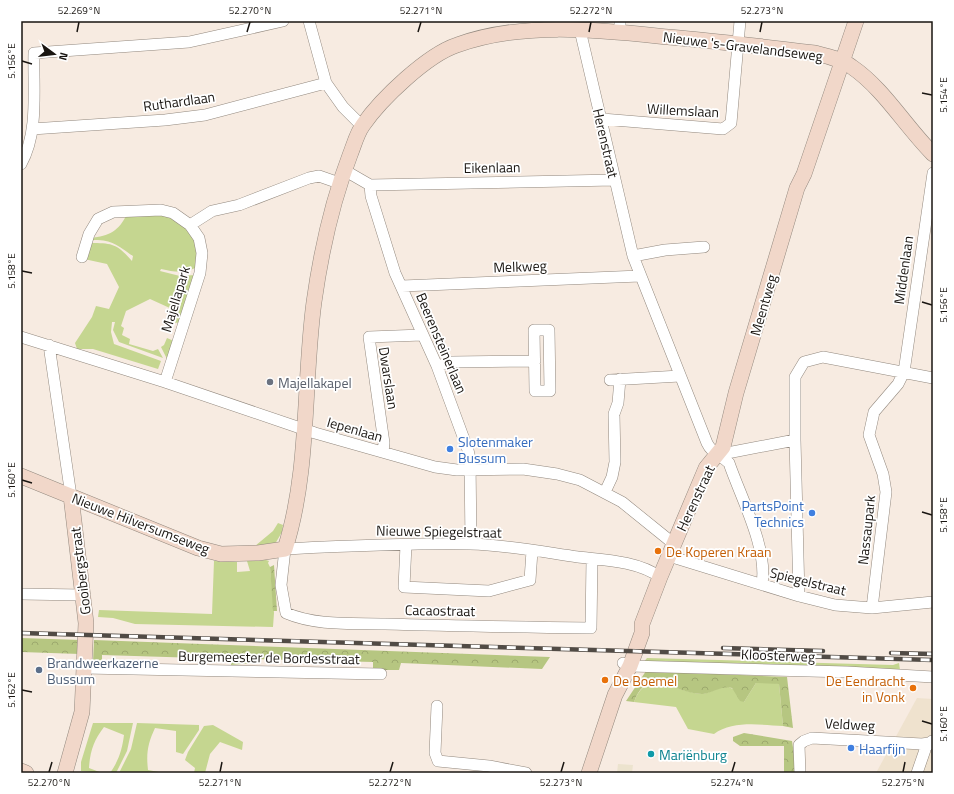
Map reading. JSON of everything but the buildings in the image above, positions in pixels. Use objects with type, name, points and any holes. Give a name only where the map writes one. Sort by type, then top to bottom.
[{"type":"street","points":[[21,164],[28,152],[32,129],[34,53],[189,42],[283,21]]},
{"type":"street","points":[[309,21],[326,83],[343,107],[362,126]]},
{"type":"street","name":"Willemslaan","points":[[602,119],[723,129],[731,123],[740,21]]},
{"type":"street","name":"Meentweg","points":[[717,455],[723,448],[726,438],[736,393],[797,188],[804,174],[856,21]]},
{"type":"street","points":[[285,549],[295,511],[305,429],[314,303],[324,246],[342,176],[362,126],[396,88],[422,65],[456,45],[496,35],[523,26]]},
{"type":"street","name":"Nieuwe 's-Gravelandseweg","points":[[523,26],[580,30],[620,26],[738,44],[814,53],[851,66],[881,93],[906,125],[931,148]]},
{"type":"street","name":"Herenstraat","points":[[580,30],[633,256],[709,449],[717,455],[706,468],[671,550],[642,624],[635,631],[627,664],[614,689],[615,695],[589,773]]},
{"type":"street","name":"Ruthardlaan","points":[[32,129],[165,120],[205,115],[326,83]]},
{"type":"street","name":"Middenlaan","points":[[904,372],[933,173]]},
{"type":"street","points":[[190,225],[212,211],[239,205],[309,178],[319,176],[342,176],[370,185]]},
{"type":"street","name":"Eikenlaan","points":[[370,185],[614,180]]},
{"type":"street","name":"Beerensteinerlaan","points":[[370,185],[370,196],[395,273],[402,286],[422,336],[437,366],[468,450],[470,470],[471,544]]},
{"type":"street","name":"Majellapark","points":[[82,257],[89,234],[98,219],[113,212],[161,210],[173,213],[190,225],[199,238],[202,253],[200,273],[165,382]]},
{"type":"street","points":[[633,256],[665,250],[704,247]]},
{"type":"street","name":"Melkweg","points":[[402,286],[640,276]]},
{"type":"street","points":[[534,330],[549,330],[550,391],[535,391],[535,361],[534,330]]},
{"type":"street","name":"Dwarslaan","points":[[383,452],[384,443],[369,337],[422,336]]},
{"type":"street","name":"Iepenlaan","points":[[21,337],[165,382],[229,405],[305,429],[435,467],[470,470],[523,469],[557,474],[580,480],[622,502],[671,550]]},
{"type":"street","name":"Gooibergstraat","points":[[49,345],[71,496],[86,623],[82,712],[65,773]]},
{"type":"street","points":[[799,596],[795,377],[804,362],[823,357],[933,378]]},
{"type":"street","points":[[437,366],[452,362],[535,361]]},
{"type":"street","name":"Nassaupark","points":[[872,608],[886,492],[882,474],[869,435],[874,412],[898,384],[904,372]]},
{"type":"street","points":[[605,492],[612,477],[615,462],[614,414],[618,403],[615,380],[680,376]]},
{"type":"street","points":[[717,455],[740,452],[795,440]]},
{"type":"street","points":[[717,455],[729,463],[754,532],[763,575],[762,584]]},
{"type":"street","name":"Nieuwe Hilversumseweg","points":[[21,476],[198,548],[221,554],[258,553],[285,549]]},
{"type":"street","name":"Nieuwe Spiegelstraat","points":[[285,549],[388,544],[471,544],[592,559],[642,567],[660,577]]},
{"type":"street","points":[[406,545],[404,587],[489,591],[530,580],[532,551]]},
{"type":"street","name":"Cacaostraat","points":[[285,549],[281,585],[286,613],[299,619],[338,622],[591,628],[592,559]]},
{"type":"street","name":"Spiegelstraat","points":[[671,550],[762,584],[799,596],[836,605],[872,608],[933,602]]},
{"type":"street","points":[[21,594],[82,595]]},
{"type":"street","name":"Kloosterweg","points":[[627,664],[847,672],[933,677]]},
{"type":"street","name":"Burgemeester de Bordesstraat","points":[[84,668],[381,674]]},
{"type":"street","points":[[437,706],[435,753],[438,761],[526,773]]},
{"type":"street","name":"Veldweg","points":[[800,773],[799,746],[804,741],[812,738],[922,744],[931,742]]},
{"type":"street","points":[[917,773],[931,742]]},
{"type":"street","points":[[21,772],[26,773]]},
{"type":"shaded area","points":[[917,698],[933,699],[933,773],[876,773]]},
{"type":"shaded area","points":[[618,764],[633,765],[632,773],[617,773]]},
{"type":"green space","points":[[127,214],[168,215],[190,230],[197,248],[197,267],[184,272],[161,269],[160,271],[180,276],[195,275],[180,323],[169,322],[172,309],[150,299],[126,311],[121,326],[124,328],[122,335],[130,339],[129,344],[153,351],[158,349],[163,358],[119,342],[113,330],[115,322],[112,322],[111,332],[114,344],[161,361],[158,369],[93,349],[77,349],[75,343],[92,317],[96,306],[109,309],[119,287],[107,264],[84,259],[90,243],[104,243],[114,246],[122,251],[132,261],[133,256],[122,248],[108,241],[90,240],[91,238],[103,236],[113,232],[121,225]]},
{"type":"green space","points":[[167,338],[174,341],[167,359],[161,347],[164,345]]},
{"type":"green space","points":[[278,523],[283,525],[282,532],[275,544],[255,546],[273,531]]},
{"type":"green space","points":[[214,561],[237,562],[237,572],[250,571],[247,561],[269,561],[268,563],[270,567],[274,613],[273,627],[135,624],[113,618],[98,617],[99,610],[212,614]]},
{"type":"green space","points":[[274,565],[277,611],[273,611],[270,567]]},
{"type":"green space","points":[[21,638],[81,640],[80,654],[21,652]]},
{"type":"green space","points":[[94,640],[550,657],[542,669],[401,663],[399,670],[373,670],[373,662],[254,659],[253,663],[231,665],[231,659],[102,655],[102,663],[93,662]]},
{"type":"green space","points":[[647,658],[893,665],[899,663],[900,670],[643,663]]},
{"type":"green space","points":[[646,671],[787,677],[793,728],[783,726],[779,684],[756,683],[744,702],[740,701],[732,688],[728,687],[703,694],[693,693],[664,684],[655,683],[647,685],[640,691],[634,702],[626,701]]},
{"type":"green space","points":[[771,682],[779,684],[783,726],[757,724],[738,725],[714,734],[688,729],[676,707],[634,702],[639,692],[646,686],[663,684],[701,694],[728,687],[735,690],[744,702],[756,683]]},
{"type":"green space","points":[[93,723],[133,723],[127,751],[116,773],[110,773],[120,755],[124,735],[104,727],[93,746],[89,768],[102,773],[81,771],[81,762]]},
{"type":"green space","points":[[137,723],[199,725],[199,730],[183,754],[176,752],[176,731],[155,728],[148,748],[148,770],[164,773],[119,773],[131,749]]},
{"type":"green space","points":[[213,725],[243,742],[242,750],[220,742],[210,754],[205,773],[194,773],[195,768],[185,760],[188,752],[204,726]]},
{"type":"green space","points":[[744,733],[792,741],[797,773],[784,773],[784,746],[740,746],[733,741],[733,737]]},
{"type":"railway","points":[[21,633],[933,660]]},
{"type":"railway","points":[[723,648],[823,651]]},
{"type":"railway","points":[[891,653],[933,654]]},
{"type":"place","name":"Majellakapel","points":[[270,382]]},
{"type":"place","name":"Slotenmaker Bussum","points":[[450,449]]},
{"type":"place","name":"PartsPoint Technics","points":[[812,513]]},
{"type":"place","name":"De Koperen Kraan","points":[[658,551]]},
{"type":"place","name":"Brandweerkazerne Bussum","points":[[39,670]]},
{"type":"place","name":"De Boemel","points":[[605,680]]},
{"type":"place","name":"De Eendracht in Vonk","points":[[913,688]]},
{"type":"place","name":"Haarfijn","points":[[851,748]]},
{"type":"place","name":"Mariënburg","points":[[651,754]]}]
